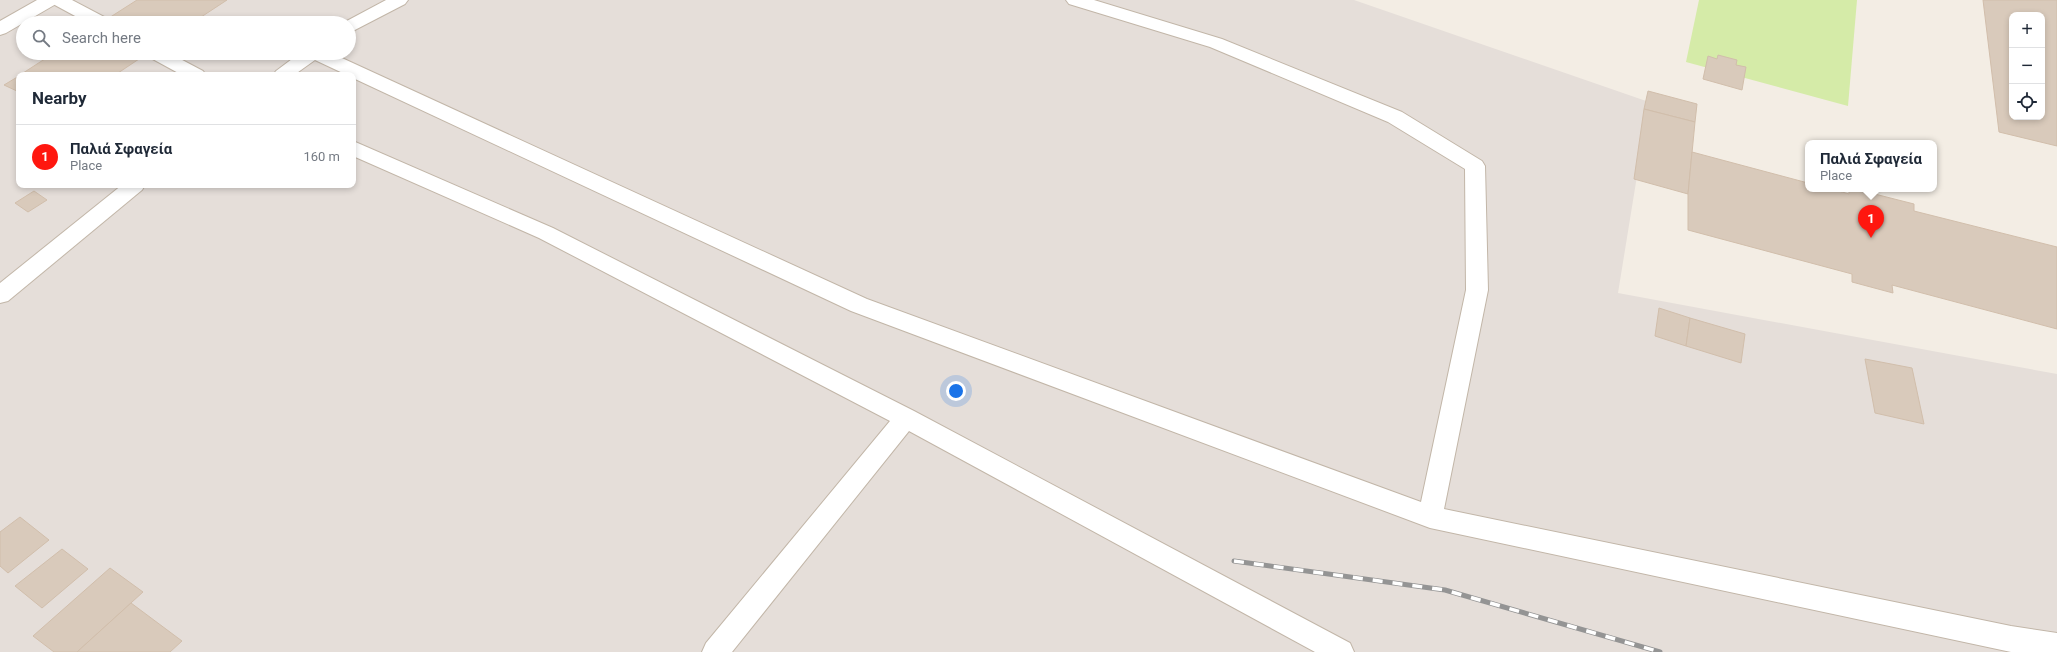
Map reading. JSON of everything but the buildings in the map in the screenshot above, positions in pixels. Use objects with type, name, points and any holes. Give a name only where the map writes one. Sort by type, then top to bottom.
[{"type":"street","points":[[23,16],[50,0]]},
{"type":"street","points":[[59,0],[89,16]]},
{"type":"street","points":[[356,23],[399,0]]},
{"type":"street","points":[[1075,0],[1216,43],[1374,108],[1395,117],[1475,166],[1477,290],[1430,516]]},
{"type":"street","points":[[0,30],[16,20]]},
{"type":"street","points":[[168,60],[191,72]]},
{"type":"street","points":[[286,72],[304,60]]},
{"type":"street","points":[[329,60],[355,72]]},
{"type":"street","points":[[356,72],[859,304],[1430,516],[2011,639],[2057,646]]},
{"type":"street","points":[[356,149],[546,233],[906,418],[1341,652]]},
{"type":"street","points":[[0,295],[131,188]]},
{"type":"street","points":[[715,652],[906,418]]},
{"type":"shaded area","points":[[0,0],[1354,0],[1649,102],[1618,293],[2057,374],[2057,652],[0,652]]},
{"type":"green space","points":[[1699,0],[1857,0],[1848,106],[1686,62]]},
{"type":"railway","points":[[1234,561],[1445,590],[1660,652]]},
{"type":"place","name":"Παλιά Σφαγεία","points":[[1871,238]]}]
